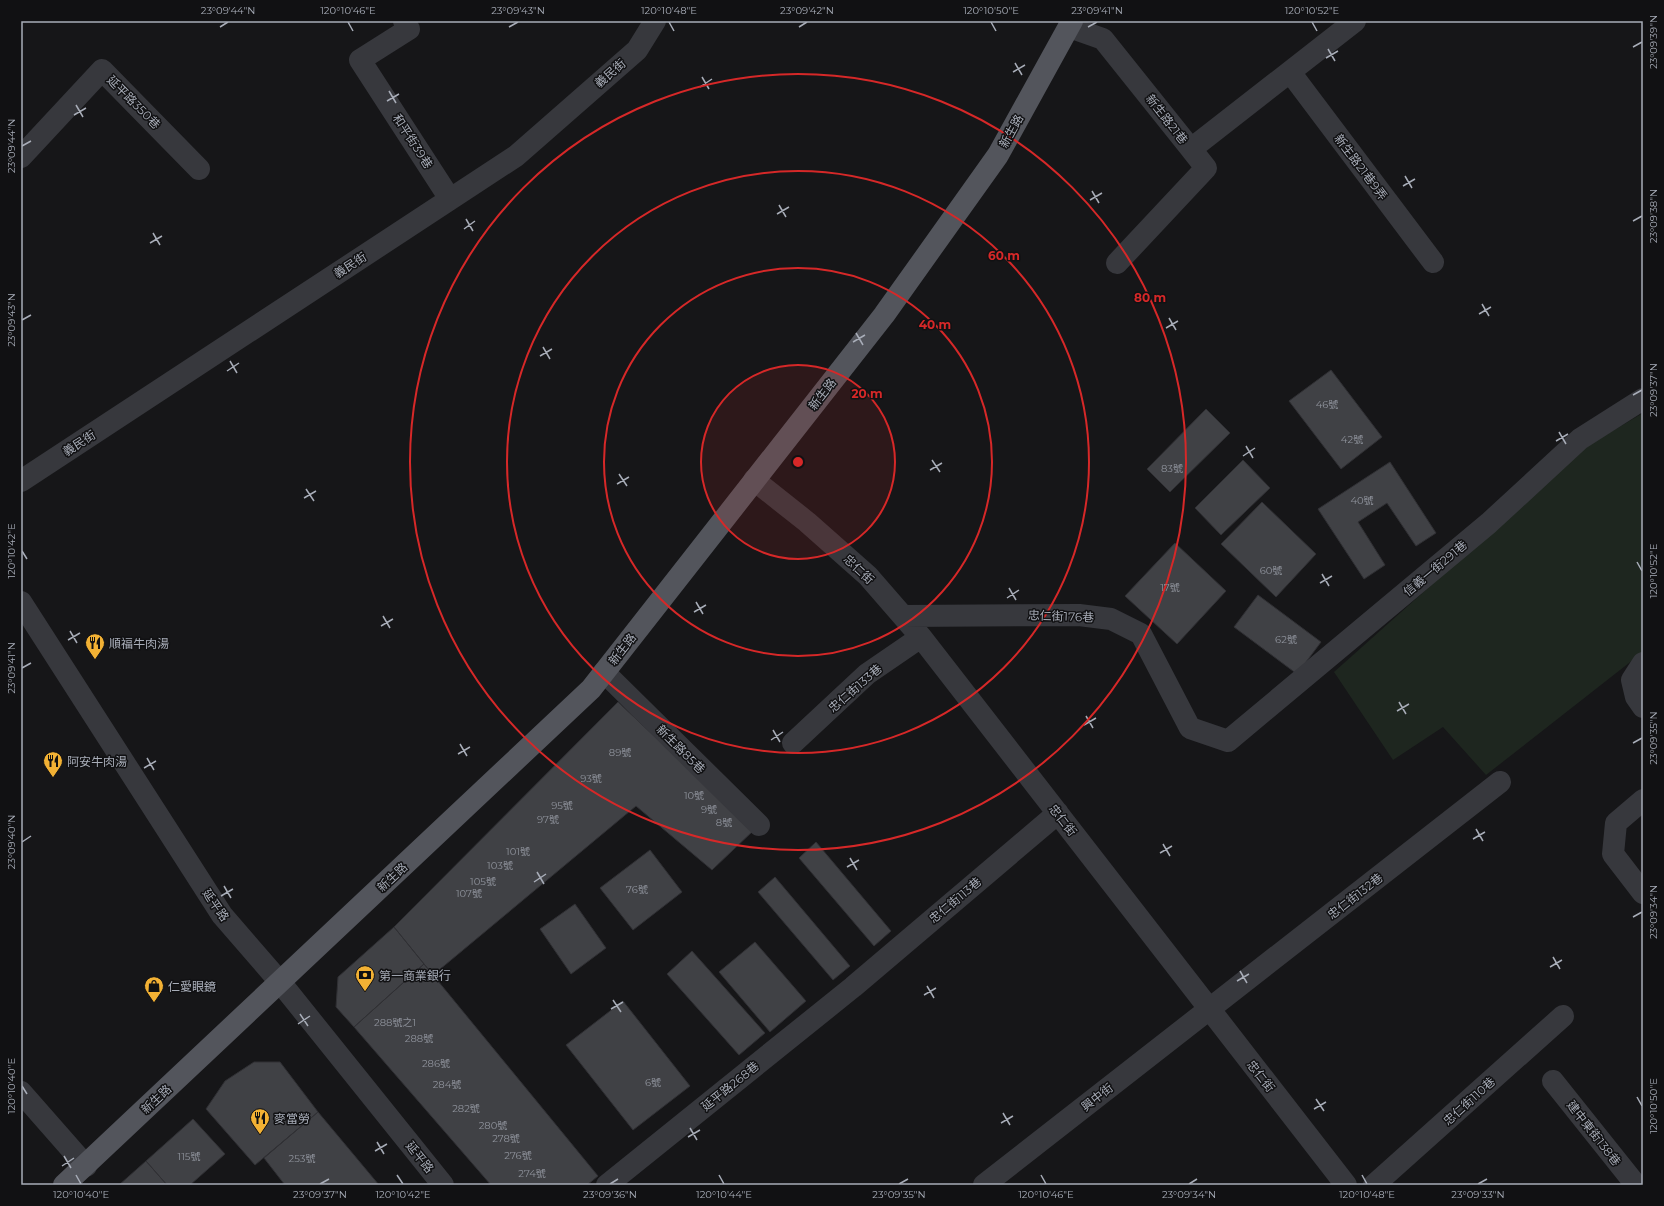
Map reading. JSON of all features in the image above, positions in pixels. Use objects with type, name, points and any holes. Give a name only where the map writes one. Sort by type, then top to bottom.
[{"type":"main road","name":"新生路","points":[[64,1185],[86,1166],[591,689],[884,314],[998,155],[1070,24]]},
{"type":"street","name":"和平街39巷","points":[[404,21],[410,29],[360,60],[450,199]]},
{"type":"street","name":"義民街","points":[[21,481],[521,151],[637,50],[655,21]]},
{"type":"street","name":"新生路21巷","points":[[1070,24],[1103,39],[1191,149],[1355,21]]},
{"type":"street","name":"延平路350巷","points":[[21,157],[102,70],[199,169]]},
{"type":"street","name":"新生路21巷9弄","points":[[1290,72],[1433,262]]},
{"type":"street","points":[[1117,263],[1206,168],[1191,149]]},
{"type":"street","name":"信義一街291巷","points":[[1228,741],[1489,523],[1580,439],[1643,399]]},
{"type":"street","name":"忠仁街","points":[[754,480],[807,522],[868,576],[921,637],[1346,1185]]},
{"type":"street","name":"延平路","points":[[21,602],[222,915],[280,982],[443,1185]]},
{"type":"street","name":"忠仁街176巷","points":[[903,616],[1079,615],[1111,619],[1141,634],[1190,728],[1228,741]]},
{"type":"street","name":"忠仁街133巷","points":[[793,743],[867,674],[921,637]]},
{"type":"street","points":[[1643,663],[1632,680],[1636,697],[1643,707]]},
{"type":"street","name":"新生路85巷","points":[[604,672],[759,825]]},
{"type":"street","name":"忠仁街132巷","points":[[1209,1009],[1500,782]]},
{"type":"street","points":[[1643,800],[1616,823],[1613,854],[1643,893]]},
{"type":"street","name":"忠仁街113巷","points":[[853,987],[1058,813]]},
{"type":"street","name":"延平路268巷","points":[[607,1185],[853,987]]},
{"type":"street","name":"興中街","points":[[984,1185],[1209,1009]]},
{"type":"street","name":"忠仁街110巷","points":[[1374,1185],[1563,1016]]},
{"type":"street","name":"建中東街138巷","points":[[1553,1081],[1636,1185]]},
{"type":"street","points":[[21,1092],[86,1166]]},
{"type":"shaded area","points":[[1643,413],[1643,652],[1486,775],[1443,727],[1393,760],[1334,672],[1587,446]]},
{"type":"building","points":[[1331,370],[1382,437],[1341,469],[1289,401]]},
{"type":"building","points":[[1206,409],[1230,433],[1170,492],[1147,469]]},
{"type":"building","points":[[1243,460],[1270,488],[1221,535],[1195,508]]},
{"type":"building","points":[[1390,462],[1436,533],[1416,546],[1387,503],[1358,522],[1385,565],[1364,579],[1318,509]]},
{"type":"building","points":[[1262,502],[1316,554],[1276,597],[1221,544]]},
{"type":"building","points":[[1175,543],[1226,591],[1177,644],[1125,596]]},
{"type":"building","points":[[1258,595],[1321,642],[1297,674],[1234,627]]},
{"type":"building","points":[[618,702],[754,830],[712,870],[636,806],[433,975],[394,927]]},
{"type":"building","points":[[816,842],[891,931],[874,946],[799,858]]},
{"type":"building","points":[[650,850],[682,892],[633,930],[600,888]]},
{"type":"building","points":[[775,877],[850,966],[833,980],[758,892]]},
{"type":"building","points":[[575,904],[606,948],[571,974],[540,929]]},
{"type":"building","name":"第一商業銀行","points":[[394,927],[424,964],[354,1027],[336,1007],[338,977]]},
{"type":"building","points":[[755,942],[806,1001],[770,1032],[719,972]]},
{"type":"building","points":[[692,951],[765,1033],[739,1055],[667,974]]},
{"type":"building","points":[[424,964],[598,1176],[587,1185],[491,1185],[354,1027]]},
{"type":"building","points":[[623,1001],[690,1086],[633,1130],[566,1045]]},
{"type":"building","name":"麥當勞","points":[[254,1062],[280,1062],[318,1112],[255,1165],[206,1109],[225,1081]]},
{"type":"building","points":[[318,1112],[379,1185],[285,1185],[264,1158]]},
{"type":"building","points":[[193,1119],[225,1154],[190,1185],[167,1185],[146,1161]]},
{"type":"building","points":[[146,1161],[167,1185],[119,1185]]},
{"type":"place","name":"順福牛肉湯","points":[[95,660]]},
{"type":"place","name":"阿安牛肉湯","points":[[53,778]]},
{"type":"place","name":"第一商業銀行","points":[[365,992]]},
{"type":"place","name":"仁愛眼鏡","points":[[154,1003]]},
{"type":"place","name":"麥當勞","points":[[260,1135]]}]
